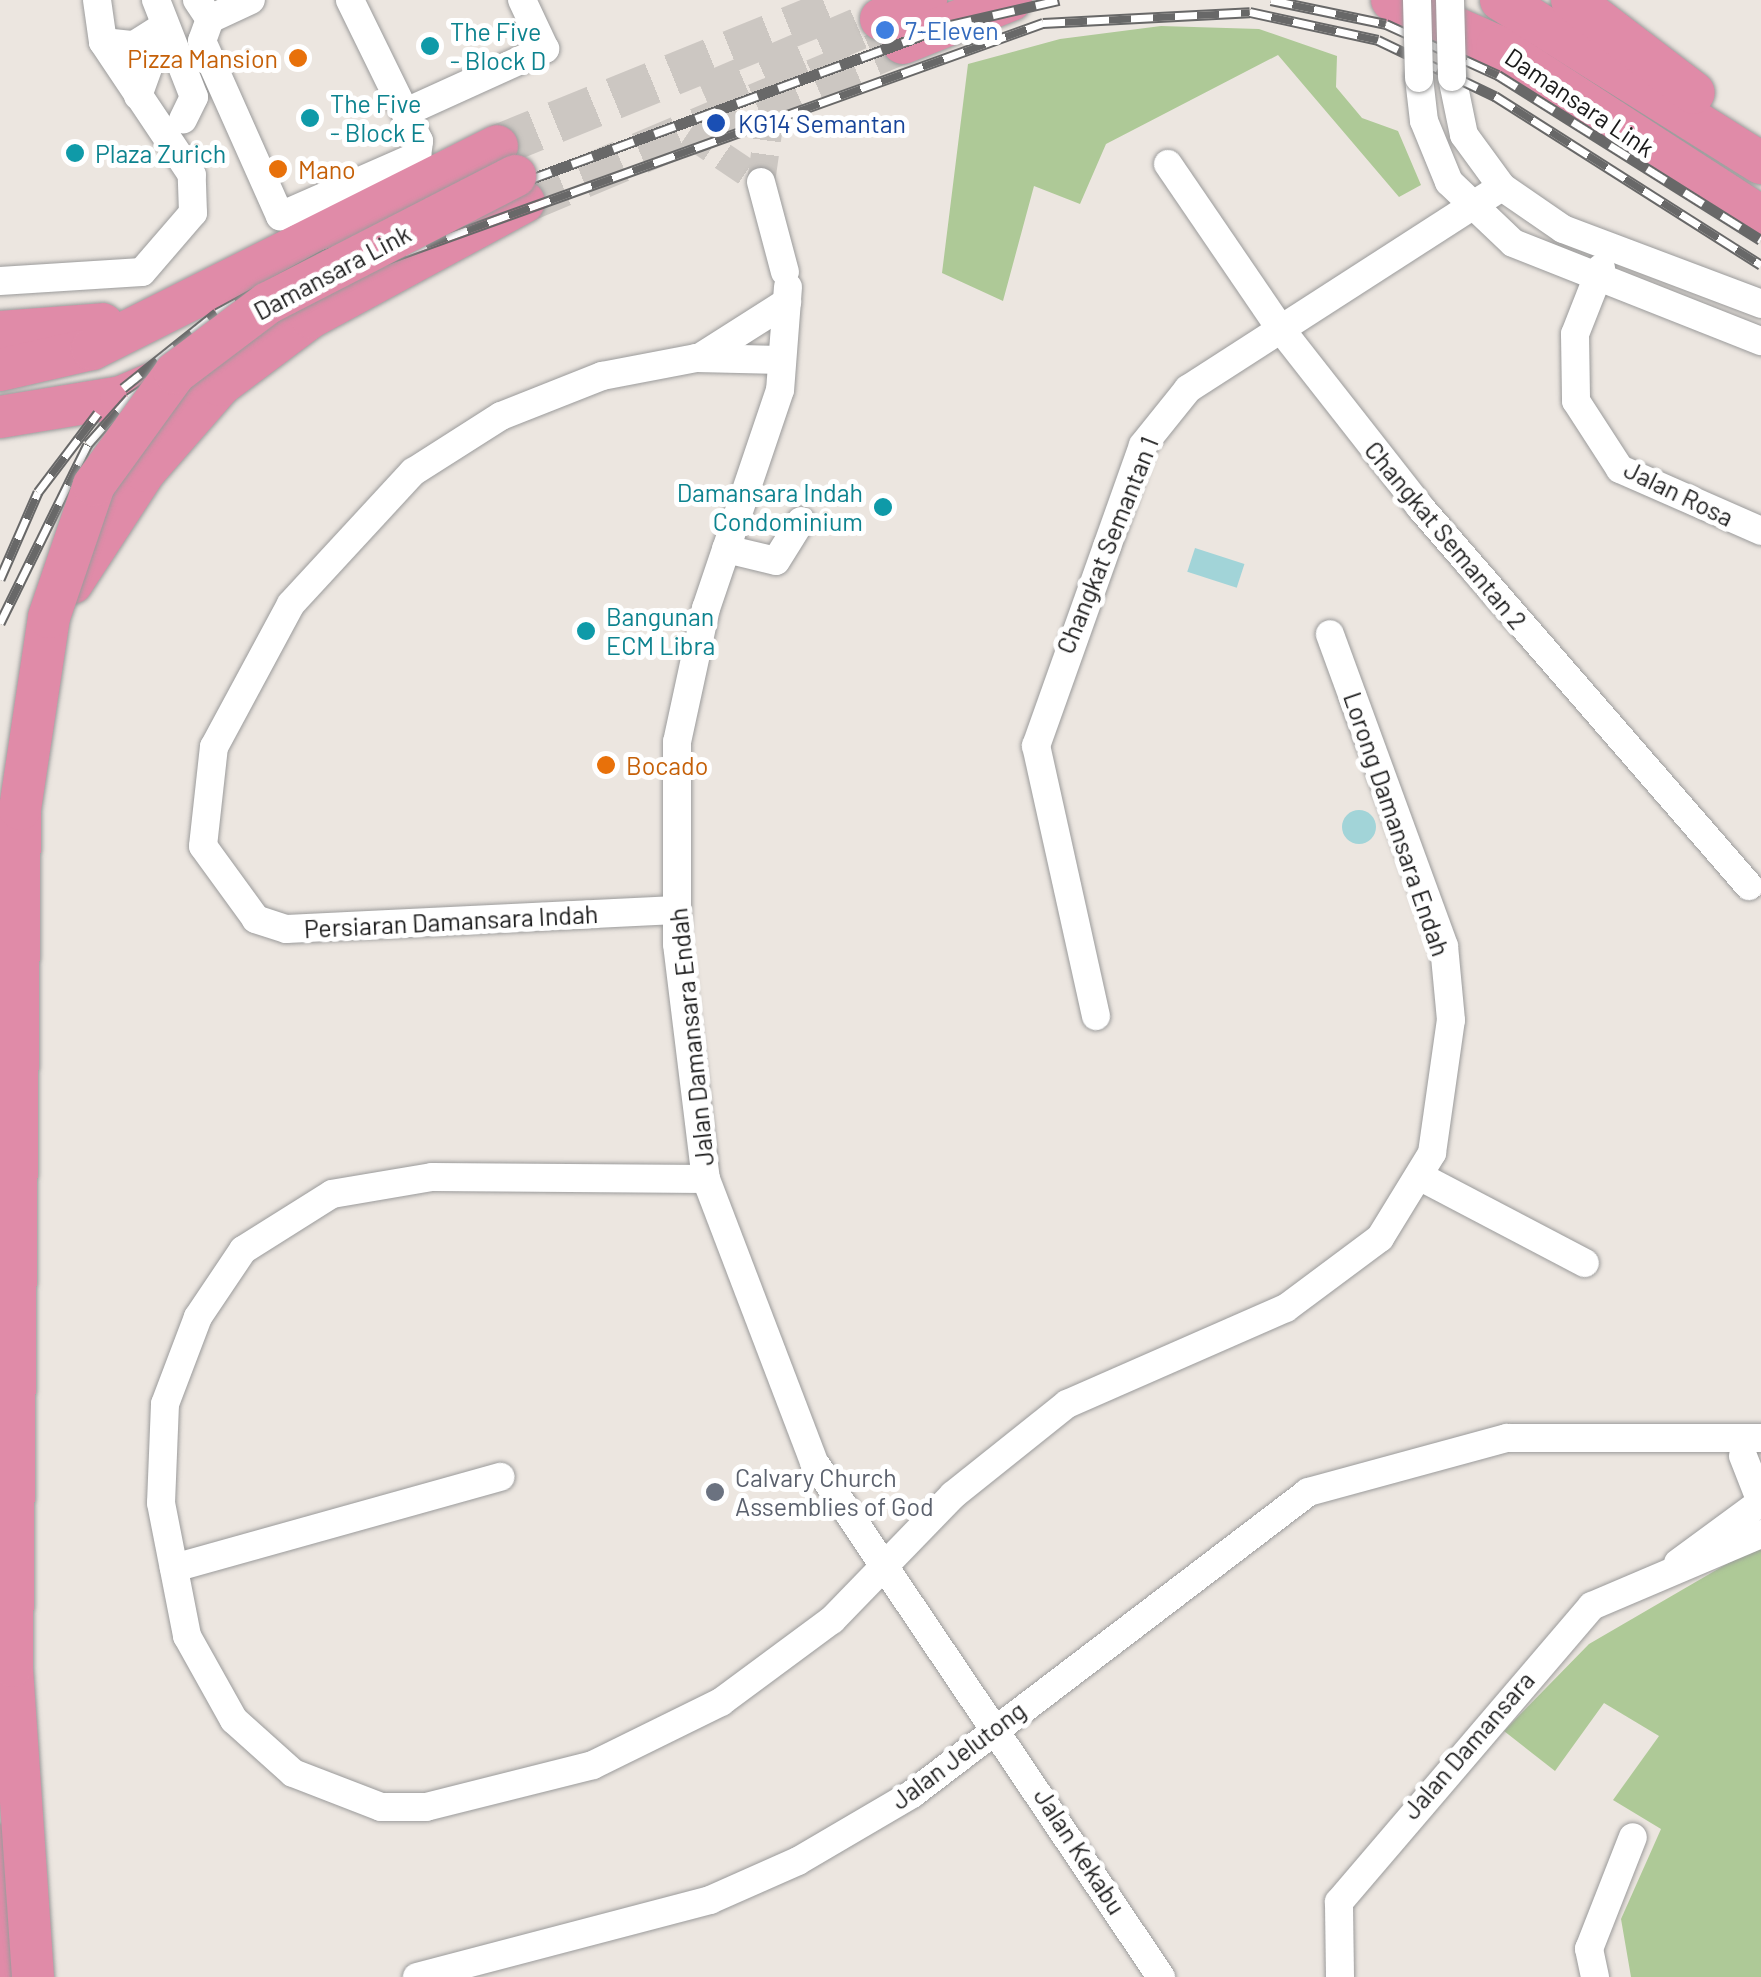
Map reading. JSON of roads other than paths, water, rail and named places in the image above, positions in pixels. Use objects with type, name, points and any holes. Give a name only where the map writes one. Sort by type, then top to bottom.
[{"type":"highway","points":[[926,0],[892,31],[1011,0]]},
{"type":"highway","name":"Damansara Link","points":[[1392,0],[1496,46],[1761,216]]},
{"type":"highway","name":"Damansara Link","points":[[1501,0],[1761,162]]},
{"type":"highway","points":[[1572,0],[1649,52],[1761,154]]},
{"type":"highway","points":[[0,370],[92,349],[158,316],[512,175]]},
{"type":"highway","name":"Damansara Link","points":[[5,821],[54,616],[97,538],[207,398],[311,317],[512,175]]},
{"type":"highway","name":"Damansara Link","points":[[15,1975],[5,821],[49,616],[72,540],[143,407],[268,303],[512,175]]},
{"type":"highway","points":[[0,332],[158,316]]},
{"type":"highway","points":[[0,417],[121,397],[311,317]]},
{"type":"highway","points":[[0,1846],[15,1975]]},
{"type":"street","points":[[0,280],[142,272],[176,242],[193,213],[192,175],[102,42],[98,0]]},
{"type":"street","points":[[251,0],[203,9],[202,41],[280,216],[416,156],[406,112],[350,0]]},
{"type":"street","points":[[406,112],[544,50],[522,0]]},
{"type":"street","points":[[1417,0],[1418,78],[1433,149],[1469,204],[1513,243],[1594,282],[1761,341]]},
{"type":"street","points":[[1450,0],[1452,77],[1464,135],[1502,187],[1563,228],[1761,304]]},
{"type":"street","points":[[102,42],[134,45],[159,14]]},
{"type":"street","points":[[138,96],[159,14]]},
{"type":"street","points":[[159,14],[194,96],[183,120]]},
{"type":"street","name":"Changkat Semantan 2","points":[[1168,164],[1279,327],[1486,585],[1749,886]]},
{"type":"street","name":"Jalan Damansara Endah","points":[[760,182],[787,287],[782,360],[726,548],[677,742],[676,910],[706,1179],[814,1462],[998,1726]]},
{"type":"street","name":"Changkat Semantan 1","points":[[1096,1016],[1038,779],[1042,711],[1162,415],[1279,327],[1469,204],[1502,187]]},
{"type":"street","points":[[1594,282],[1613,245]]},
{"type":"street","name":"Jalan Rosa","points":[[1594,282],[1575,334],[1576,401],[1620,469],[1761,531]]},
{"type":"street","points":[[696,358],[787,287]]},
{"type":"street","name":"Persiaran Damansara Indah","points":[[676,910],[286,929],[244,907],[203,846],[214,747],[291,604],[328,554],[413,472],[501,416],[602,376],[696,358],[782,360]]},
{"type":"street","points":[[726,548],[776,561],[801,521]]},
{"type":"street","name":"Lorong Damansara Endah","points":[[706,1179],[432,1177],[332,1194],[281,1220],[243,1250],[198,1318],[165,1404],[161,1503],[187,1636],[234,1720],[293,1773],[381,1807],[426,1808],[593,1765],[722,1702],[832,1620],[882,1564],[1067,1404],[1341,1275],[1421,1177],[1446,1090],[1444,946],[1330,634]]},
{"type":"street","points":[[0,952],[5,821]]},
{"type":"street","points":[[1421,1177],[1585,1264]]},
{"type":"street","points":[[1755,1450],[1761,1502]]},
{"type":"street","name":"Jalan Jelutong","points":[[416,1977],[710,1900],[798,1862],[912,1794],[1308,1492],[1456,1452],[1755,1450]]},
{"type":"street","points":[[174,1568],[501,1477]]},
{"type":"street","name":"Jalan Damansara","points":[[1676,1564],[1761,1502]]},
{"type":"street","name":"Jalan Damansara","points":[[1340,1977],[1339,1902],[1419,1798],[1592,1606],[1676,1564],[1761,1534]]},
{"type":"street","name":"Jalan Kekabu","points":[[998,1726],[1161,1976]]},
{"type":"street","points":[[1595,1977],[1594,1930],[1633,1837]]},
{"type":"street","points":[[0,1917],[15,1975]]},
{"type":"water","points":[[1195,548],[1244,564],[1237,588],[1187,572]]},
{"type":"water","points":[[1359,810],[1371,815],[1376,827],[1371,839],[1359,844],[1347,839],[1342,827],[1347,815]]},
{"type":"tunnel","points":[[497,146],[844,5]]},
{"type":"tunnel","points":[[704,95],[881,19]]},
{"type":"tunnel","points":[[524,202],[903,43]]},
{"type":"tunnel","points":[[761,182],[773,98]]},
{"type":"tunnel","points":[[688,133],[761,182]]},
{"type":"railway","points":[[123,388],[217,313],[324,255],[950,25],[1059,0]]},
{"type":"railway","points":[[1271,0],[1386,24],[1498,75],[1761,240]]},
{"type":"railway","points":[[0,623],[88,444],[129,398],[281,297],[1043,23],[1250,12],[1378,40],[1495,96],[1761,265]]},
{"type":"railway","points":[[0,579],[38,492],[98,413]]},
{"type":"place","name":"7-Eleven","points":[[885,30]]},
{"type":"place","name":"The Five - Block D","points":[[430,46]]},
{"type":"place","name":"Pizza Mansion","points":[[298,58]]},
{"type":"place","name":"The Five - Block E","points":[[310,118]]},
{"type":"place","name":"KG14 Semantan","points":[[716,123]]},
{"type":"place","name":"Plaza Zurich","points":[[75,153]]},
{"type":"place","name":"Mano","points":[[278,169]]},
{"type":"place","name":"Damansara Indah Condominium","points":[[883,507]]},
{"type":"place","name":"Bangunan ECM Libra","points":[[586,631]]},
{"type":"place","name":"Bocado","points":[[606,765]]},
{"type":"place","name":"Calvary Church Assemblies of God","points":[[715,1492]]}]
